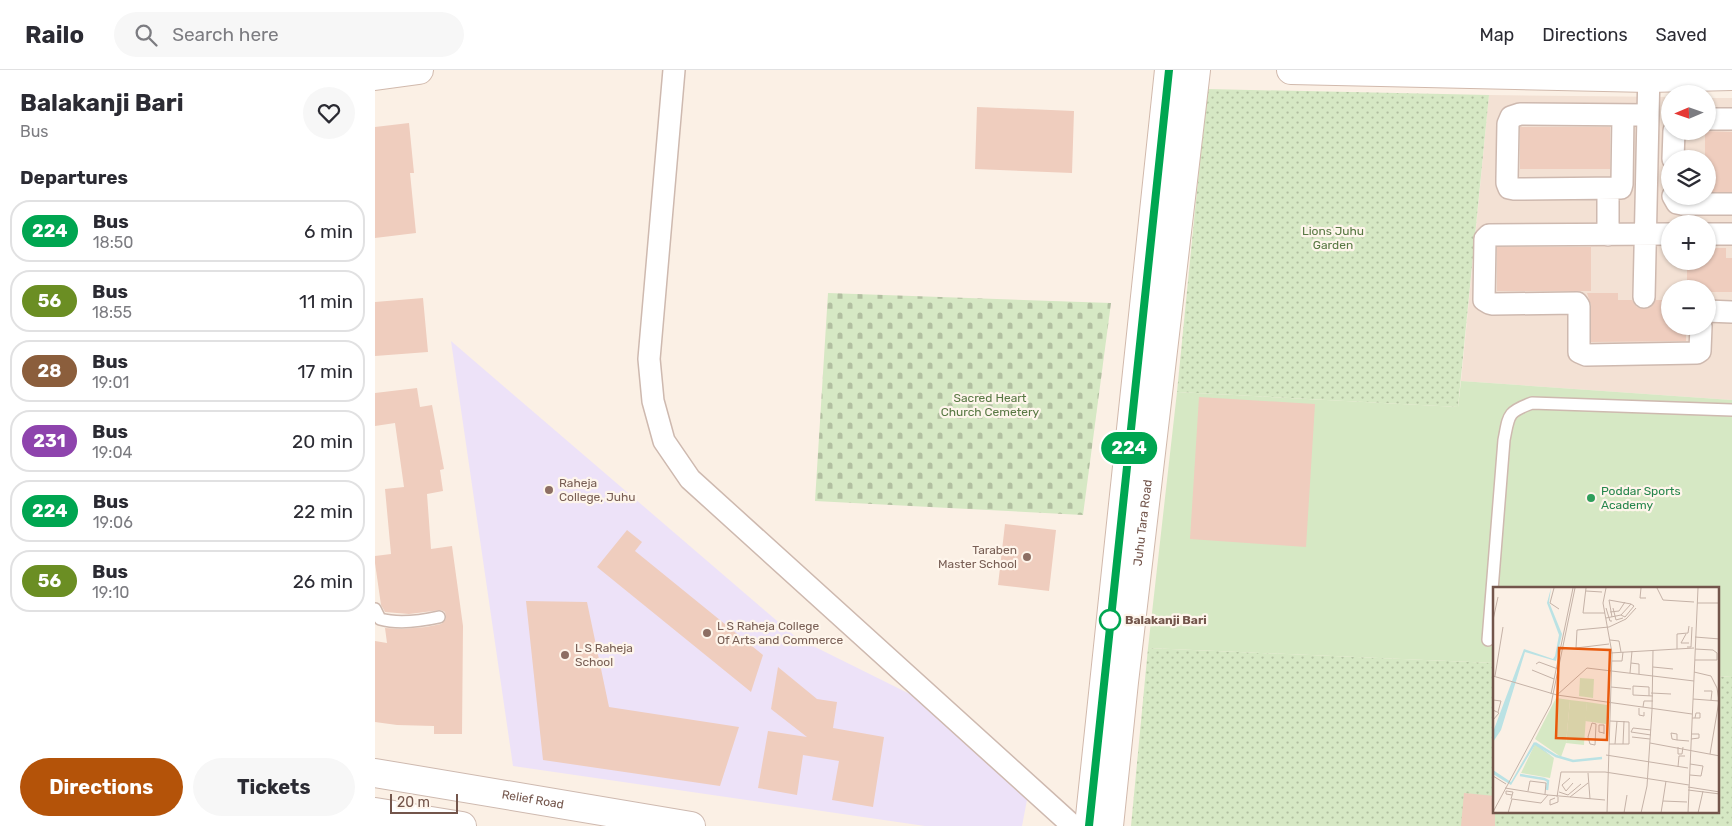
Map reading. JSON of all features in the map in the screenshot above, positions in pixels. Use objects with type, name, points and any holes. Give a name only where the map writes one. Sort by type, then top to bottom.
[{"type":"main road","points":[[375,76],[419,70]]},
{"type":"main road","name":"Juhu Tara Road","points":[[1089,826],[1169,70]]},
{"type":"main road","name":"Juhu Tara Road","points":[[1109,826],[1125,672],[1196,70]]},
{"type":"main road","points":[[1291,70],[1732,76]]},
{"type":"main road","name":"Relief Road","points":[[375,773],[691,826]]},
{"type":"main road","points":[[375,812],[462,826]]},
{"type":"street","points":[[674,70],[649,359],[653,401],[664,441],[689,479],[1073,826]]},
{"type":"street","points":[[1645,297],[1649,74]]},
{"type":"street","points":[[1623,115],[1623,184],[1621,188],[1509,188],[1507,183],[1507,124],[1509,119],[1515,114],[1623,115],[1661,129]]},
{"type":"street","points":[[1716,119],[1732,119]]},
{"type":"street","points":[[1608,189],[1608,234]]},
{"type":"street","points":[[1716,204],[1732,204]]},
{"type":"street","points":[[1661,234],[1489,235],[1485,239],[1484,300],[1493,304],[1577,303],[1579,306],[1579,352],[1586,355],[1697,353],[1700,352],[1701,348],[1701,335]]},
{"type":"street","points":[[1716,234],[1732,234]]},
{"type":"street","points":[[1716,311],[1732,312]]},
{"type":"lane","points":[[1488,640],[1504,440],[1508,416],[1516,409],[1532,403],[1732,410]]},
{"type":"lane","points":[[375,609],[380,619],[389,621],[427,620],[439,617]]},
{"type":"shaded area","points":[[1489,95],[1661,97],[1661,140],[1716,140],[1716,98],[1732,98],[1732,400],[1461,381]]},
{"type":"shaded area","name":"Raheja College, Juhu","points":[[451,341],[797,638],[920,699],[1027,800],[1022,826],[925,826],[513,766]]},
{"type":"green space","name":"Lions Juhu Garden","points":[[1207,89],[1489,95],[1458,407],[1177,392]]},
{"type":"green space","name":"Sacred Heart Church Cemetery","points":[[828,293],[1111,303],[1083,515],[815,501]]},
{"type":"green space","points":[[1461,381],[1732,400],[1732,677],[1719,676],[1719,587],[1493,587],[1493,663],[1148,648],[1177,392],[1458,407]]},
{"type":"green space","points":[[1148,648],[1493,663],[1493,814],[1719,814],[1719,676],[1732,677],[1732,826],[1131,826]]},
{"type":"building","points":[[977,107],[1074,111],[1072,173],[975,169]]},
{"type":"building","points":[[409,123],[414,173],[410,173],[416,233],[375,238],[375,127]]},
{"type":"building","points":[[1520,127],[1610,127],[1610,169],[1520,169]]},
{"type":"building","points":[[1716,131],[1732,132],[1732,192],[1716,192],[1716,150],[1705,150],[1705,140],[1716,140]]},
{"type":"building","points":[[1497,247],[1591,247],[1591,291],[1497,291]]},
{"type":"building","points":[[1716,248],[1726,248],[1726,258],[1732,258],[1732,292],[1716,292],[1716,280],[1687,280],[1687,270],[1716,270]]},
{"type":"building","points":[[1587,293],[1618,293],[1618,300],[1632,300],[1637,307],[1643,309],[1650,308],[1656,300],[1661,300],[1661,335],[1686,335],[1686,341],[1591,342],[1591,306]]},
{"type":"building","points":[[423,298],[428,352],[375,356],[375,302]]},
{"type":"building","points":[[417,388],[420,407],[432,405],[444,469],[440,470],[443,491],[427,494],[431,549],[452,546],[463,626],[462,734],[434,734],[434,726],[397,725],[375,722],[375,641],[387,643],[385,628],[426,627],[441,624],[446,619],[445,612],[441,610],[409,614],[385,612],[381,605],[375,563],[375,556],[391,554],[385,489],[404,487],[395,423],[375,426],[375,393]]},
{"type":"building","points":[[1199,397],[1315,404],[1306,547],[1190,539]]},
{"type":"building","name":"Taraben Master School","points":[[1005,524],[1056,530],[1049,591],[998,585]]},
{"type":"building","points":[[627,530],[642,542],[635,551],[763,655],[751,692],[597,567]]},
{"type":"building","name":"L S Raheja School","points":[[526,601],[587,602],[609,707],[739,727],[720,786],[543,760]]},
{"type":"building","points":[[778,667],[817,699],[837,702],[833,728],[884,737],[873,807],[832,800],[839,761],[803,755],[797,795],[758,788],[768,731],[807,737],[771,709]]},
{"type":"building","points":[[1464,793],[1493,796],[1495,826],[1461,826]]},
{"type":"bus line","name":"224","points":[[1089,826],[1169,70]]},
{"type":"place","name":"Raheja College, Juhu","points":[[549,490]]},
{"type":"place","name":"Poddar Sports Academy","points":[[1591,498]]},
{"type":"place","name":"Taraben Master School","points":[[1027,557]]},
{"type":"place","name":"Balakanji Bari","points":[[1110,620]]},
{"type":"place","name":"L S Raheja College Of Arts and Commerce","points":[[707,633]]},
{"type":"place","name":"L S Raheja School","points":[[565,655]]}]
